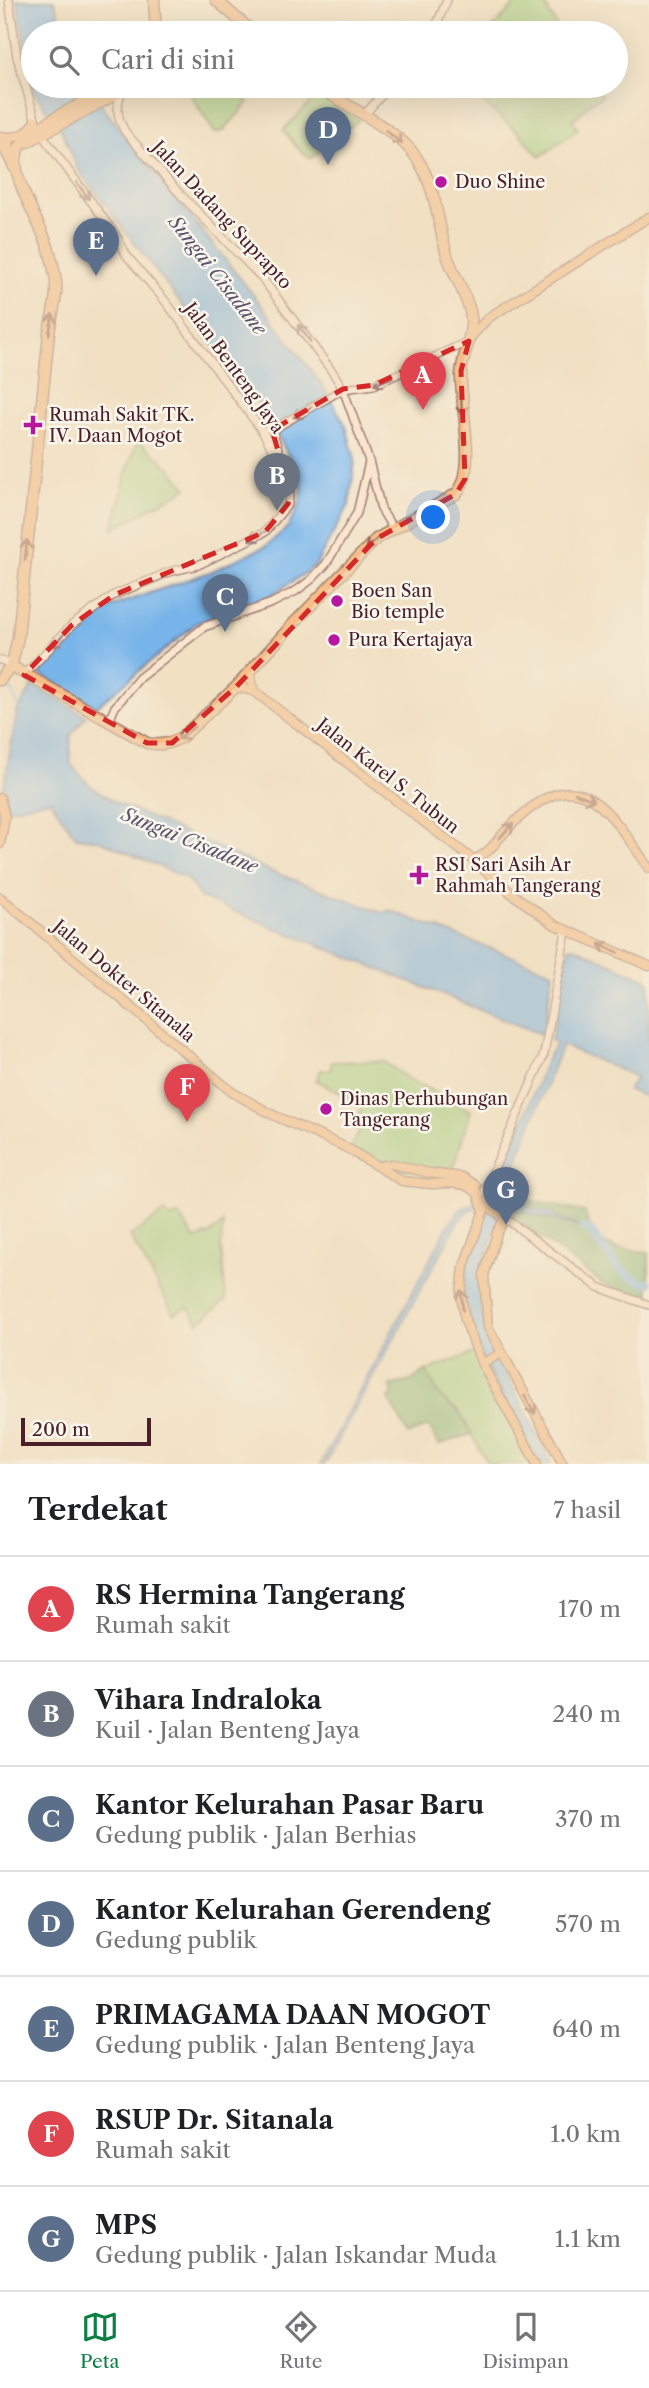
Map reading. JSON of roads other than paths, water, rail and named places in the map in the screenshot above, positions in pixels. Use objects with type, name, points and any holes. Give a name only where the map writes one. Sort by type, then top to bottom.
[{"type":"highway","points":[[154,0],[154,21]]},
{"type":"highway","points":[[216,0],[240,21]]},
{"type":"highway","points":[[3,138],[9,151],[18,150],[41,128],[101,98]]},
{"type":"highway","points":[[16,669],[147,743],[160,746],[172,743],[236,687],[376,539],[456,494],[465,479],[468,465],[461,371],[469,340],[470,313],[448,257],[434,193],[415,154],[394,136],[336,98]]},
{"type":"highway","points":[[0,686],[16,669],[49,333],[57,294],[56,278],[47,244],[16,173],[18,150]]},
{"type":"highway","points":[[0,680],[16,669]]},
{"type":"main road","points":[[16,173],[3,138],[26,132],[33,126],[41,128]]},
{"type":"main road","points":[[469,340],[488,318],[649,217]]},
{"type":"main road","points":[[470,313],[478,319],[488,318]]},
{"type":"main road","points":[[250,672],[254,691]]},
{"type":"main road","name":"Jalan Karel S. Tubun","points":[[236,687],[254,691],[472,859],[565,935],[649,966]]},
{"type":"main road","points":[[472,859],[488,850],[523,812],[548,795],[566,792],[577,793],[597,802],[649,868]]},
{"type":"main road","points":[[0,798],[5,813],[0,844]]},
{"type":"main road","points":[[488,850],[486,861],[489,874]]},
{"type":"main road","name":"Jalan Dokter Sitanala","points":[[0,897],[229,1089],[273,1115],[345,1147],[395,1179],[407,1183],[465,1185],[483,1198]]},
{"type":"main road","name":"Jalan Dokter Sitanala","points":[[378,1166],[393,1164],[429,1173],[462,1177],[477,1186]]},
{"type":"main road","points":[[407,1183],[406,1175],[411,1168]]},
{"type":"main road","points":[[477,1186],[489,1206],[503,1217],[484,1275],[488,1327],[563,1464]]},
{"type":"main road","points":[[483,1198],[464,1266],[461,1295],[468,1332],[537,1464]]},
{"type":"main road","points":[[497,1345],[498,1355],[507,1362]]},
{"type":"main road","points":[[483,1364],[498,1355]]},
{"type":"street","points":[[9,0],[21,66]]},
{"type":"street","points":[[438,21],[447,0]]},
{"type":"street","points":[[31,98],[41,128]]},
{"type":"street","name":"Jalan Dadang Suprapto","points":[[115,98],[120,124],[126,133],[181,195],[262,278],[344,388],[369,461],[381,509],[393,529]]},
{"type":"street","points":[[364,116],[380,98]]},
{"type":"street","name":"Jalan Benteng Jaya","points":[[16,669],[114,595],[169,572],[198,565],[265,532],[288,504],[289,481],[263,432],[166,302],[127,256],[41,128]]},
{"type":"street","points":[[273,429],[344,388],[374,385],[469,340]]},
{"type":"street","points":[[245,408],[273,429],[280,463]]},
{"type":"street","points":[[105,719],[139,678],[204,627],[272,603],[312,579],[326,564],[357,513],[369,461]]},
{"type":"street","points":[[0,660],[16,669]]},
{"type":"street","points":[[483,1198],[544,1054],[565,935]]},
{"type":"street","points":[[477,1186],[490,1178]]},
{"type":"street","points":[[503,1217],[598,1287],[649,1304]]},
{"type":"water","points":[[17,0],[54,0],[62,21],[21,21],[21,24]]},
{"type":"water","name":"Sungai Cisadane","points":[[38,98],[98,98],[104,109],[256,298],[322,385],[346,426],[355,460],[349,505],[315,566],[266,599],[197,623],[96,707],[38,673],[74,634],[113,606],[210,572],[266,546],[288,527],[300,504],[302,491],[299,476],[268,417],[78,169],[62,131]]},
{"type":"water","name":"Sungai Cisadane","points":[[33,685],[86,716],[71,735],[70,763],[88,784],[115,802],[270,871],[383,913],[389,910],[553,972],[543,1035],[201,898],[186,878],[99,840],[76,837],[50,800],[9,809],[3,792],[17,712]]},
{"type":"water","points":[[574,947],[649,981],[649,1098],[628,1090],[636,1077],[562,1045],[510,1178],[500,1193],[504,1199],[552,1214],[590,1230],[511,1208],[503,1213],[498,1221],[483,1267],[480,1302],[489,1339],[551,1464],[541,1464],[478,1350],[464,1301],[467,1261],[485,1203],[466,1212],[457,1223],[325,1464],[321,1464],[448,1226],[461,1209],[492,1194],[494,1179],[518,1135],[545,1063],[556,1043],[551,1040],[569,948]]},
{"type":"waterway","points":[[10,686],[19,708]]},
{"type":"waterway","points":[[583,1228],[590,1230],[622,1271],[630,1277],[649,1283]]},
{"type":"place","name":"Kantor Kelurahan Gerendeng","points":[[328,165]]},
{"type":"place","name":"Duo Shine","points":[[441,182]]},
{"type":"place","name":"PRIMAGAMA DAAN MOGOT","points":[[96,276]]},
{"type":"place","name":"RS Hermina Tangerang","points":[[423,410]]},
{"type":"place","name":"Rumah Sakit TK. IV. Daan Mogot","points":[[33,425]]},
{"type":"place","name":"Vihara Indraloka","points":[[277,511]]},
{"type":"place","name":"Boen San Bio temple","points":[[337,601]]},
{"type":"place","name":"Kantor Kelurahan Pasar Baru","points":[[225,632]]},
{"type":"place","name":"Pura Kertajaya","points":[[334,640]]},
{"type":"place","name":"RSI Sari Asih Ar Rahmah Tangerang","points":[[419,875]]},
{"type":"place","name":"Dinas Perhubungan Tangerang","points":[[326,1109]]},
{"type":"place","name":"RSUP Dr. Sitanala","points":[[187,1122]]},
{"type":"place","name":"MPS","points":[[506,1225]]}]
